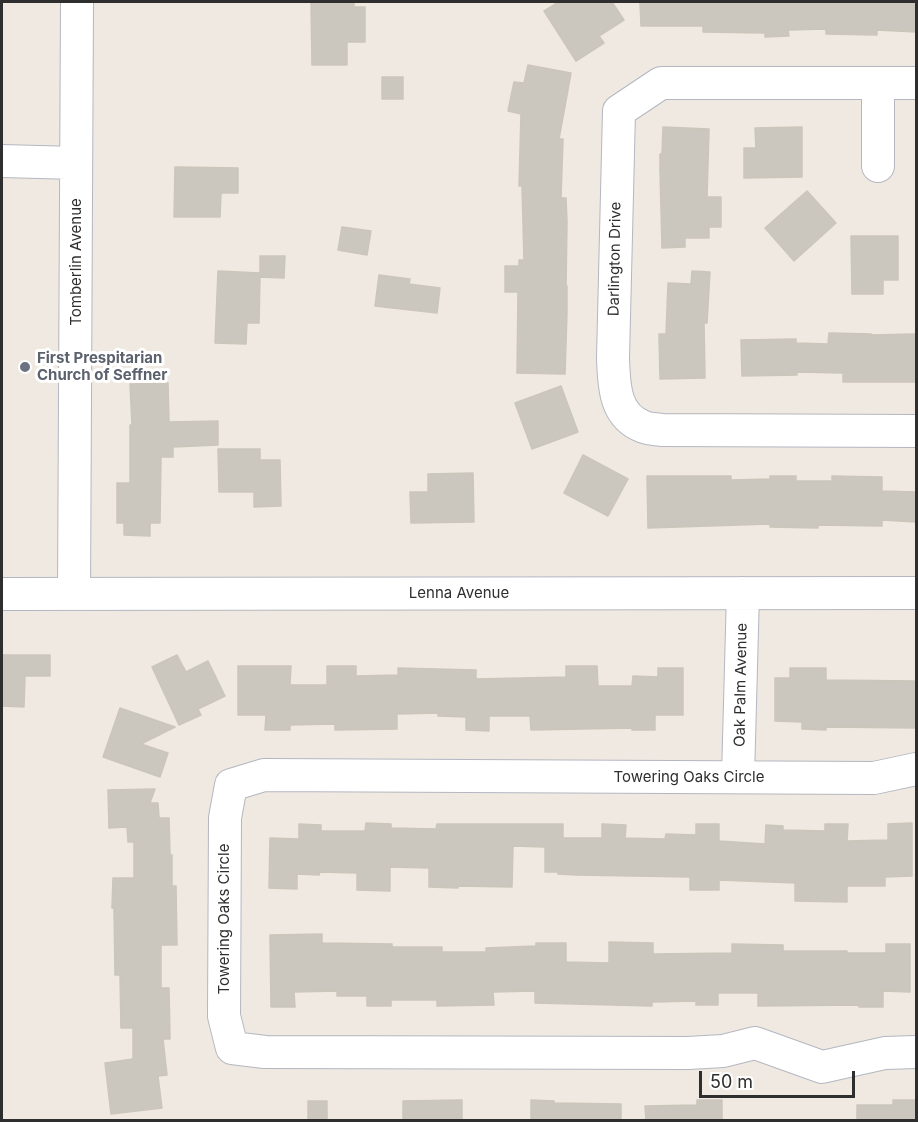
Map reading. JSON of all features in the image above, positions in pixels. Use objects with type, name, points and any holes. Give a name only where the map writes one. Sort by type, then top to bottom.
[{"type":"street","name":"Tomberlin Avenue","points":[[74,594],[77,2]]},
{"type":"street","name":"Darlington Drive","points":[[916,83],[661,82],[619,111],[613,358],[614,386],[622,411],[644,428],[662,430],[916,431]]},
{"type":"street","points":[[878,82],[878,166]]},
{"type":"street","points":[[2,161],[76,163]]},
{"type":"street","name":"Oak Palm Avenue","points":[[738,777],[742,593]]},
{"type":"street","name":"Lenna Avenue","points":[[2,594],[916,593]]},
{"type":"street","name":"Towering Oaks Circle","points":[[916,769],[874,778],[264,775],[231,785],[225,818],[224,1016],[232,1048],[265,1052],[688,1053],[723,1051],[755,1043],[822,1067],[885,1053],[916,1052]]},
{"type":"building","points":[[311,2],[354,2],[354,7],[365,7],[365,42],[347,42],[347,65],[312,65]]},
{"type":"building","points":[[559,2],[612,2],[624,20],[599,36],[604,43],[576,61],[544,11]]},
{"type":"building","points":[[640,2],[916,2],[916,32],[877,30],[877,35],[826,34],[826,29],[788,30],[789,36],[765,37],[765,33],[703,32],[703,26],[641,26]]},
{"type":"building","points":[[528,65],[571,73],[559,139],[563,139],[561,198],[566,198],[567,222],[565,374],[517,373],[518,292],[505,292],[505,266],[519,266],[519,260],[524,260],[522,186],[519,186],[521,114],[508,111],[514,82],[524,83]]},
{"type":"building","points":[[382,77],[403,77],[403,99],[382,99]]},
{"type":"building","points":[[663,127],[709,129],[707,197],[721,197],[721,227],[709,227],[709,238],[685,238],[685,247],[662,248],[660,154],[662,154]]},
{"type":"building","points":[[802,127],[802,177],[744,178],[744,148],[756,148],[755,128]]},
{"type":"building","points":[[175,167],[238,168],[238,193],[221,193],[220,217],[174,217]]},
{"type":"building","points":[[807,191],[836,223],[794,261],[765,228]]},
{"type":"building","points":[[342,227],[371,231],[367,255],[338,250]]},
{"type":"building","points":[[851,236],[898,236],[898,280],[883,280],[883,294],[852,294]]},
{"type":"building","points":[[260,256],[285,256],[284,278],[260,277],[259,323],[247,323],[246,344],[215,343],[218,271],[260,273]]},
{"type":"building","points":[[692,271],[710,272],[707,323],[704,323],[705,378],[660,379],[659,334],[666,334],[668,283],[691,284]]},
{"type":"building","points":[[379,275],[410,279],[409,284],[440,288],[437,313],[375,306]]},
{"type":"building","points":[[829,333],[916,334],[916,382],[843,382],[843,373],[797,372],[797,375],[742,376],[741,340],[796,339],[796,343],[828,344]]},
{"type":"building","points":[[168,383],[169,422],[218,421],[218,445],[173,447],[173,457],[161,457],[160,523],[150,523],[150,536],[124,535],[124,523],[117,523],[117,483],[130,483],[130,425],[132,425],[130,384]]},
{"type":"building","points":[[561,386],[578,432],[532,449],[515,403]]},
{"type":"building","points":[[218,449],[260,449],[260,460],[280,460],[281,506],[254,507],[254,492],[219,492]]},
{"type":"building","points":[[583,455],[628,479],[608,516],[564,493]]},
{"type":"building","points":[[473,473],[474,522],[411,523],[410,492],[428,492],[428,474]]},
{"type":"building","points":[[647,476],[731,476],[731,480],[796,476],[796,481],[832,481],[832,476],[882,477],[882,491],[916,492],[916,522],[882,520],[882,526],[818,525],[818,528],[770,527],[770,524],[648,528]]},
{"type":"building","points":[[2,655],[50,655],[50,676],[25,676],[24,707],[2,706]]},
{"type":"building","points":[[177,655],[186,672],[208,661],[225,696],[198,709],[201,715],[179,725],[152,667]]},
{"type":"building","points":[[238,666],[291,666],[290,685],[327,685],[327,666],[356,666],[356,676],[398,675],[398,668],[476,670],[476,679],[566,677],[566,666],[597,666],[598,686],[632,686],[633,676],[658,677],[658,668],[683,668],[683,715],[655,715],[655,730],[632,730],[632,728],[531,730],[530,716],[489,716],[489,731],[466,730],[466,717],[438,716],[438,713],[397,714],[397,729],[335,730],[335,724],[290,725],[290,730],[265,730],[266,715],[238,715]]},
{"type":"building","points":[[790,668],[826,668],[826,680],[916,681],[916,728],[802,729],[802,722],[775,721],[775,678],[790,678]]},
{"type":"building","points":[[120,708],[175,727],[141,744],[168,753],[160,777],[103,757]]},
{"type":"building","points":[[155,789],[150,803],[158,803],[159,818],[169,818],[172,886],[176,886],[177,945],[161,945],[161,988],[169,988],[170,1039],[163,1039],[167,1075],[158,1076],[162,1108],[111,1114],[105,1063],[133,1059],[133,1028],[121,1028],[120,975],[115,975],[113,878],[134,878],[134,842],[128,842],[127,827],[109,828],[108,790]]},
{"type":"building","points":[[366,823],[391,824],[391,828],[436,829],[437,824],[563,824],[563,838],[602,838],[602,824],[626,825],[625,838],[665,839],[666,834],[696,835],[696,824],[719,824],[719,841],[765,844],[766,825],[783,826],[783,830],[825,831],[825,824],[848,824],[847,841],[888,840],[888,824],[912,823],[912,876],[885,877],[885,886],[847,886],[847,902],[795,901],[795,883],[719,880],[719,890],[690,890],[690,877],[577,875],[545,872],[545,847],[513,846],[512,887],[429,887],[429,868],[390,867],[390,891],[357,890],[357,873],[320,872],[319,875],[297,874],[297,889],[269,888],[270,838],[299,839],[299,824],[321,825],[321,831],[365,831]]},
{"type":"building","points":[[322,934],[322,943],[442,947],[442,952],[486,952],[486,948],[536,946],[536,943],[566,943],[566,962],[609,963],[609,942],[653,943],[653,954],[732,953],[732,944],[783,945],[783,951],[886,953],[886,944],[910,944],[910,992],[883,991],[883,1007],[859,1007],[859,1005],[758,1006],[758,993],[718,993],[718,1005],[696,1005],[696,1001],[652,1002],[652,1006],[535,1003],[535,991],[493,992],[494,1005],[437,1006],[437,1000],[391,1000],[391,1006],[367,1006],[367,996],[337,996],[337,991],[294,992],[295,1007],[271,1007],[270,935]]},
{"type":"building","points":[[462,1100],[462,1120],[403,1120],[403,1101]]},
{"type":"building","points":[[531,1100],[554,1101],[554,1103],[621,1104],[621,1120],[531,1120]]},
{"type":"building","points":[[697,1100],[722,1100],[722,1120],[646,1120],[645,1106],[697,1105]]},
{"type":"building","points":[[893,1100],[916,1100],[916,1120],[857,1120],[857,1105],[893,1105]]},
{"type":"building","points":[[308,1101],[327,1101],[327,1120],[308,1120]]},
{"type":"place","name":"First Prespitarian Church of Seffner","points":[[25,367]]}]
